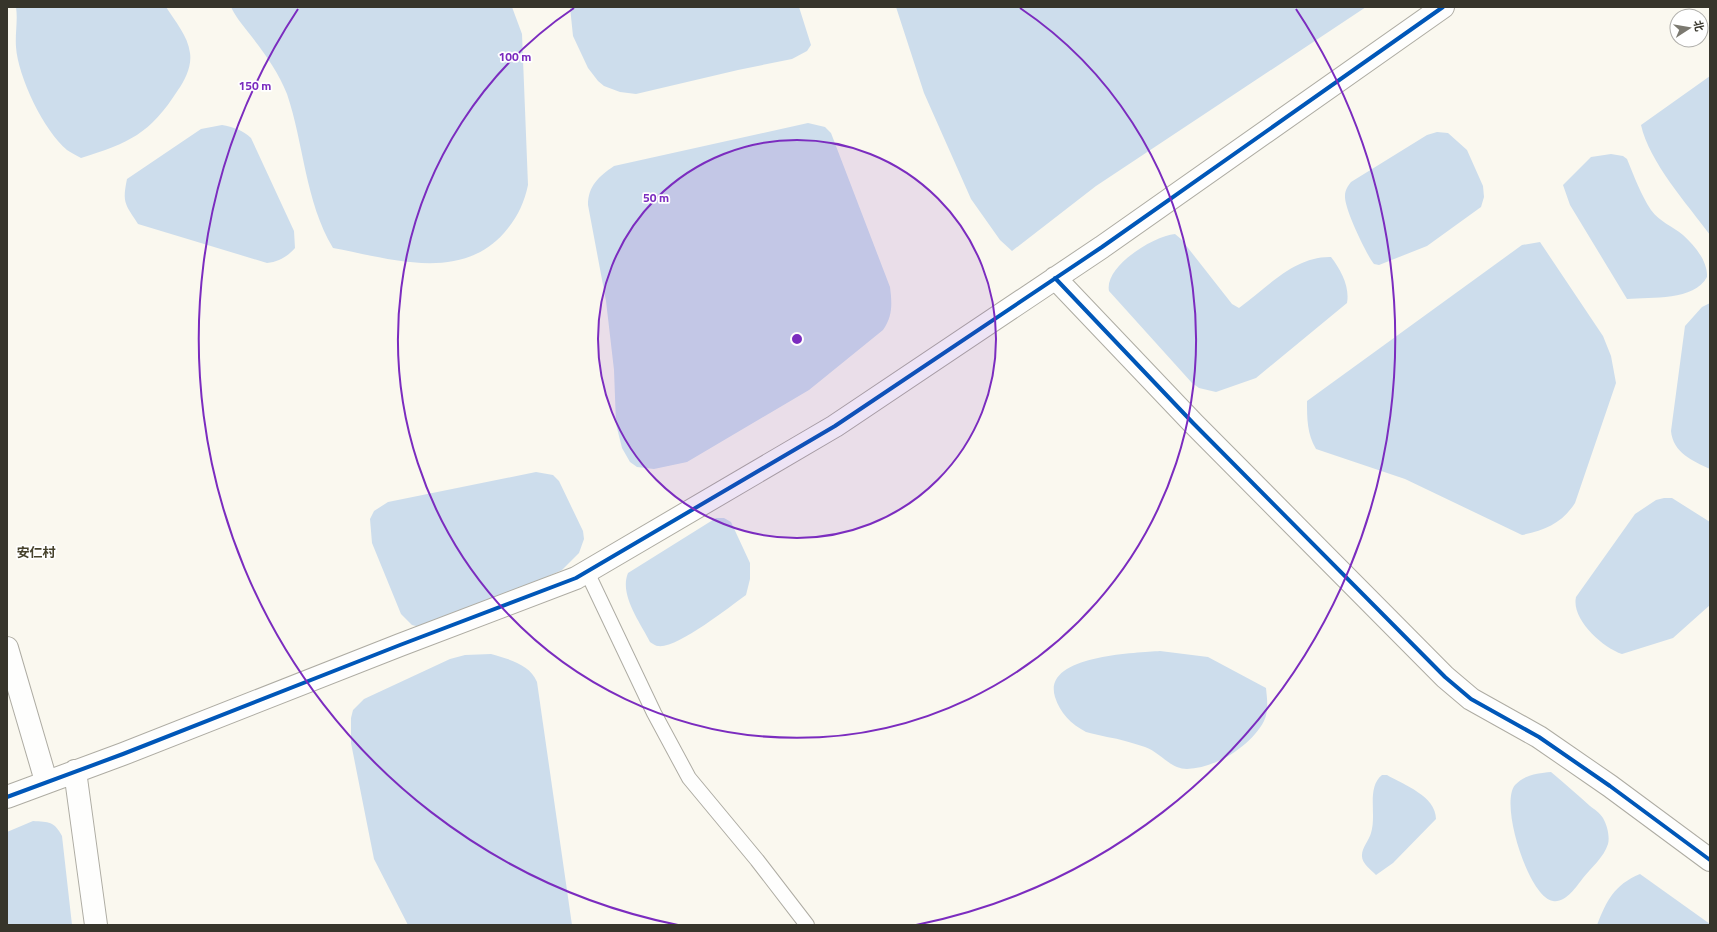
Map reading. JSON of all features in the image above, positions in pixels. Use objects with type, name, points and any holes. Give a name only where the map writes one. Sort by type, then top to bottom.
[{"type":"street","points":[[7,797],[46,781],[123,754],[400,645],[576,578],[587,572],[835,426],[1055,278],[1443,7]]},
{"type":"street","points":[[1055,278],[1194,423],[1445,677],[1471,699],[1552,746],[1610,786],[1710,860]]},
{"type":"street","points":[[7,648],[46,781]]},
{"type":"street","points":[[75,771],[96,925]]},
{"type":"lane","points":[[587,572],[654,713],[689,778],[757,860],[807,925]]},
{"type":"water","points":[[16,7],[166,7],[181,29],[189,47],[190,63],[187,73],[181,86],[168,105],[148,127],[125,141],[98,153],[81,158],[67,150],[58,141],[41,117],[27,88],[16,47]]},
{"type":"water","points":[[231,7],[512,7],[522,34],[528,185],[519,210],[509,227],[486,248],[466,258],[445,262],[423,263],[400,261],[333,248],[316,211],[293,113],[287,94],[270,62],[234,14]]},
{"type":"water","points":[[570,7],[799,7],[811,45],[807,51],[792,59],[636,94],[620,92],[604,86],[588,68],[573,36]]},
{"type":"water","points":[[896,7],[1366,7],[1096,186],[1012,251],[1000,240],[971,199],[924,93]]},
{"type":"water","points":[[1710,76],[1710,235],[1670,183],[1652,154],[1645,139],[1641,125]]},
{"type":"water","points":[[808,123],[825,127],[831,133],[890,287],[891,309],[889,320],[883,330],[809,390],[687,462],[654,469],[637,467],[630,462],[622,448],[616,424],[614,370],[606,301],[588,205],[592,187],[599,178],[614,166]]},
{"type":"water","points":[[222,125],[238,129],[251,138],[294,231],[295,248],[279,260],[267,263],[138,224],[127,207],[125,193],[127,179],[201,129]]},
{"type":"water","points":[[1437,132],[1448,133],[1467,150],[1483,186],[1484,197],[1481,207],[1427,246],[1379,265],[1374,264],[1361,241],[1348,210],[1345,196],[1347,188],[1351,182],[1427,135]]},
{"type":"water","points":[[1611,154],[1623,156],[1627,159],[1641,192],[1651,210],[1662,221],[1683,235],[1700,254],[1707,271],[1707,277],[1701,285],[1683,294],[1627,299],[1570,205],[1563,185],[1591,157]]},
{"type":"water","points":[[1175,234],[1181,239],[1232,304],[1239,308],[1293,267],[1318,258],[1331,257],[1344,279],[1348,297],[1347,303],[1256,378],[1216,392],[1199,388],[1192,383],[1109,291],[1109,282],[1114,272],[1132,254],[1155,240]]},
{"type":"water","points":[[1540,242],[1603,336],[1611,356],[1616,383],[1575,503],[1565,516],[1553,525],[1539,531],[1522,535],[1405,479],[1316,449],[1309,432],[1307,420],[1307,401],[1522,245]]},
{"type":"water","points":[[1710,303],[1710,469],[1697,463],[1680,451],[1673,439],[1671,431],[1685,326],[1702,307]]},
{"type":"water","points":[[536,472],[553,475],[559,481],[583,531],[584,539],[579,553],[562,570],[458,616],[420,627],[412,625],[401,614],[372,543],[370,519],[374,511],[388,502]]},
{"type":"water","points":[[1672,498],[1710,522],[1710,605],[1673,638],[1622,654],[1597,639],[1583,623],[1578,614],[1576,597],[1635,514],[1656,500]]},
{"type":"water","points":[[716,518],[724,518],[731,522],[750,563],[750,579],[746,595],[690,634],[667,645],[655,645],[650,642],[628,599],[626,581],[628,573]]},
{"type":"water","points":[[1160,651],[1208,657],[1266,688],[1266,717],[1251,739],[1232,754],[1209,765],[1198,768],[1181,768],[1175,766],[1145,747],[1086,732],[1071,722],[1057,703],[1055,697],[1055,683],[1062,672],[1093,659],[1112,655]]},
{"type":"water","points":[[491,654],[518,663],[534,676],[537,682],[572,925],[408,925],[374,859],[351,743],[351,718],[353,710],[364,699],[450,659],[465,655]]},
{"type":"water","points":[[1551,772],[1600,814],[1606,824],[1609,838],[1604,853],[1597,862],[1570,894],[1558,901],[1553,901],[1544,896],[1526,868],[1519,849],[1511,811],[1511,795],[1515,785],[1527,777]]},
{"type":"water","points":[[1382,775],[1387,775],[1418,792],[1431,804],[1435,811],[1436,819],[1393,863],[1376,875],[1365,864],[1362,855],[1373,826],[1374,787],[1377,780]]},
{"type":"water","points":[[33,821],[50,823],[54,825],[62,836],[72,925],[7,925],[7,832]]},
{"type":"water","points":[[1640,874],[1710,925],[1597,925],[1612,894],[1631,878]]},
{"type":"cycle path","points":[[7,797],[123,754],[400,645],[576,578],[835,426],[1102,247],[1443,7]]},
{"type":"cycle path","points":[[1055,278],[1193,423],[1445,677],[1471,699],[1539,737],[1610,786],[1710,860]]},
{"type":"district","name":"安仁村","points":[[36,552]]}]
